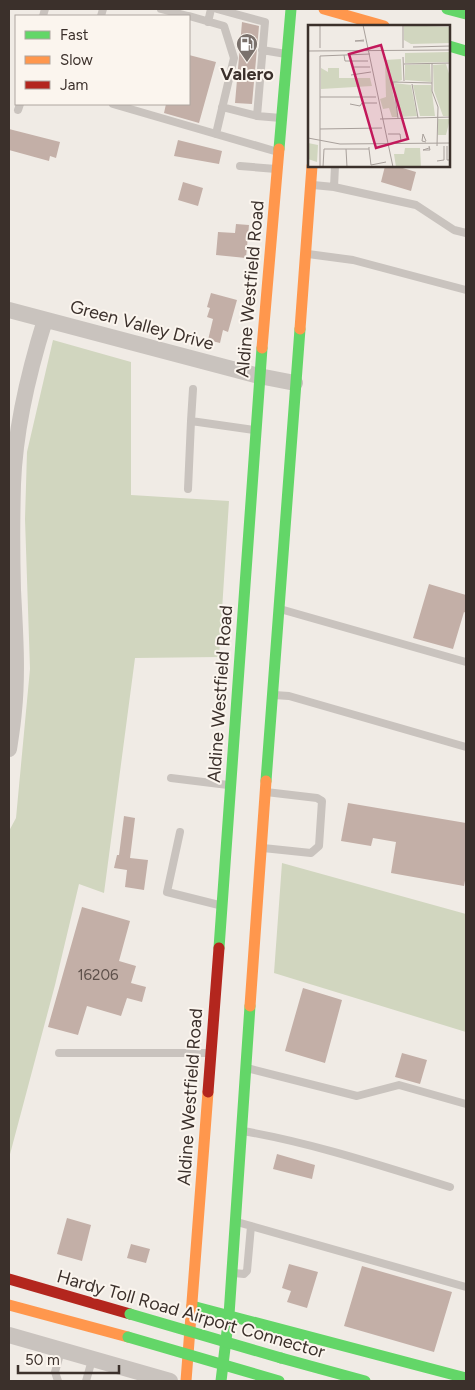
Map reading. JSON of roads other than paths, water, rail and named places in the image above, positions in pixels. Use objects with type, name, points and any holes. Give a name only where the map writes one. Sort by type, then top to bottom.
[{"type":"main road","name":"Aldine Westfield Road","points":[[186,1381],[230,785],[247,626],[259,376],[280,153],[291,9]]},
{"type":"main road","points":[[447,9],[466,14]]},
{"type":"main road","points":[[325,11],[380,25]]},
{"type":"main road","points":[[450,46],[466,51]]},
{"type":"main road","points":[[221,1381],[229,1315],[272,695],[272,628],[278,608],[312,168]]},
{"type":"main road","name":"Hardy Toll Road Airport Connector","points":[[9,1279],[364,1381]]},
{"type":"main road","points":[[9,1305],[280,1381]]},
{"type":"main road","points":[[192,1306],[466,1378]]},
{"type":"street","name":"Green Valley Drive","points":[[9,310],[259,376],[295,383]]},
{"type":"street","points":[[9,749],[14,712],[16,656],[13,587],[13,483],[25,398],[36,350],[46,320]]},
{"type":"street","points":[[9,1335],[170,1381]]},
{"type":"lane","points":[[161,9],[184,15]]},
{"type":"lane","points":[[208,22],[211,9]]},
{"type":"lane","points":[[217,9],[265,22],[257,116]]},
{"type":"lane","points":[[190,17],[224,26],[234,58],[216,134]]},
{"type":"lane","points":[[262,50],[288,54]]},
{"type":"lane","points":[[116,105],[280,153]]},
{"type":"lane","points":[[222,108],[257,116],[283,118]]},
{"type":"lane","points":[[240,166],[278,170]]},
{"type":"lane","points":[[334,187],[335,168]]},
{"type":"lane","points":[[311,185],[334,187],[416,205],[454,230],[466,233]]},
{"type":"lane","points":[[305,253],[353,260],[466,290]]},
{"type":"lane","points":[[188,489],[193,389]]},
{"type":"lane","points":[[191,420],[256,430]]},
{"type":"lane","points":[[278,608],[466,662]]},
{"type":"lane","points":[[272,695],[289,696],[466,747]]},
{"type":"lane","points":[[171,778],[230,785]]},
{"type":"lane","points":[[260,847],[311,853],[319,846],[322,801],[317,798],[265,792]]},
{"type":"lane","points":[[180,832],[167,892],[221,905]]},
{"type":"lane","points":[[59,1053],[210,1053]]},
{"type":"lane","points":[[246,1067],[357,1096],[399,1085],[466,1104]]},
{"type":"lane","points":[[241,1131],[266,1135],[365,1161],[450,1187]]},
{"type":"lane","points":[[235,1222],[466,1287]]},
{"type":"lane","points":[[232,1273],[244,1274],[247,1271],[251,1226]]},
{"type":"lane","points":[[58,1381],[55,1372],[61,1351]]},
{"type":"lane","points":[[86,1381],[92,1360]]},
{"type":"place","name":"Valero","points":[[247,63]]}]
